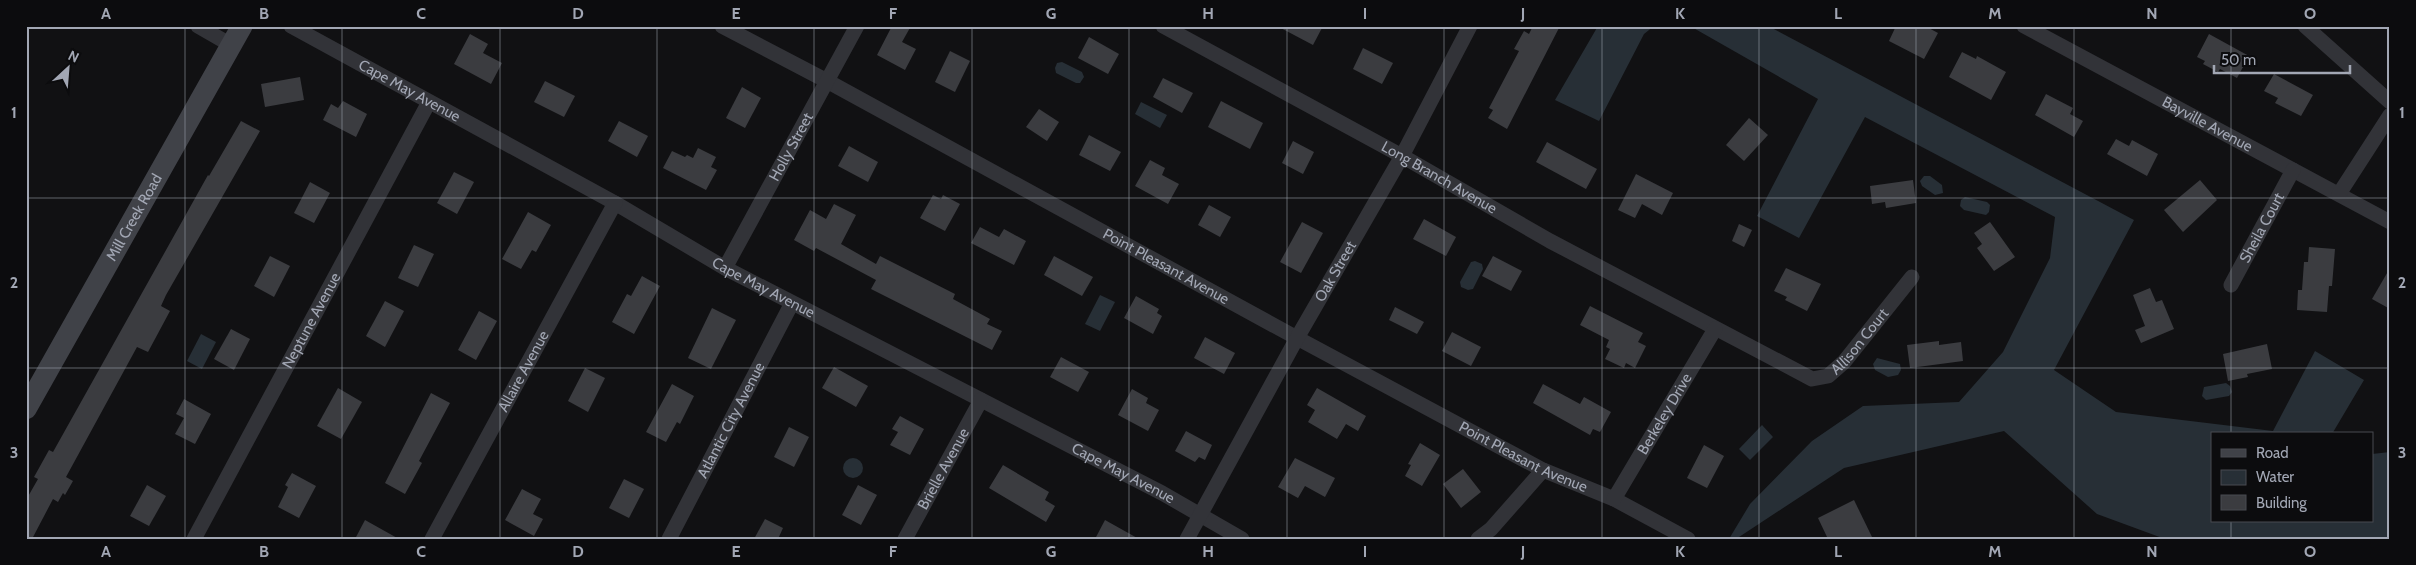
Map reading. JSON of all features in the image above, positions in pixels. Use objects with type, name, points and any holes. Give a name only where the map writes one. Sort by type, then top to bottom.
[{"type":"street","points":[[198,26],[231,45]]},
{"type":"street","name":"Mill Creek Road","points":[[26,409],[242,26]]},
{"type":"street","name":"Cape May Avenue","points":[[291,26],[615,203],[725,268],[1162,493],[1242,539]]},
{"type":"street","name":"Point Pleasant Avenue","points":[[722,26],[827,81],[1543,470],[1614,499],[1688,539]]},
{"type":"street","name":"Holly Street","points":[[725,268],[857,26]]},
{"type":"street","name":"Long Branch Avenue","points":[[1163,26],[1402,156],[1550,242],[1715,329]]},
{"type":"street","name":"Oak Street","points":[[1187,539],[1297,338],[1402,156],[1470,26]]},
{"type":"street","name":"Bayville Avenue","points":[[2024,26],[2390,222]]},
{"type":"street","points":[[2305,26],[2390,102]]},
{"type":"street","name":"Neptune Avenue","points":[[194,539],[429,102]]},
{"type":"street","points":[[2339,194],[2390,115]]},
{"type":"street","name":"Sheila Court","points":[[2231,286],[2293,170]]},
{"type":"street","name":"Allaire Avenue","points":[[432,539],[615,203]]},
{"type":"street","name":"Allison Court","points":[[1715,329],[1812,379],[1828,376],[1844,362],[1912,277]]},
{"type":"street","name":"Atlantic City Avenue","points":[[669,539],[792,303]]},
{"type":"street","name":"Berkeley Drive","points":[[1614,499],[1715,329]]},
{"type":"street","name":"Brielle Avenue","points":[[905,539],[981,400]]},
{"type":"street","points":[[1478,539],[1491,529],[1543,470]]},
{"type":"water","points":[[1598,26],[1654,26],[1644,34],[1599,121],[1555,100]]},
{"type":"water","points":[[1690,26],[1768,26],[2134,220],[2054,370],[2116,412],[2273,431],[2315,351],[2364,380],[2333,432],[2211,432],[2211,522],[2374,522],[2374,454],[2390,452],[2390,539],[2165,539],[2097,514],[2004,431],[1844,468],[1736,539],[1729,539],[1750,504],[1812,441],[1863,406],[1959,402],[2003,352],[2050,258],[2055,217],[1865,117],[1799,238],[1757,216],[1818,99]]},
{"type":"water","points":[[1062,62],[1082,72],[1084,77],[1080,83],[1076,83],[1056,73],[1057,63]]},
{"type":"water","points":[[1141,102],[1167,115],[1160,128],[1135,114]]},
{"type":"water","points":[[1924,176],[1930,176],[1942,185],[1943,193],[1935,195],[1922,186],[1920,181]]},
{"type":"water","points":[[1965,197],[1987,202],[1990,205],[1989,212],[1986,215],[1964,210],[1960,206],[1961,200]]},
{"type":"water","points":[[1475,261],[1482,264],[1483,269],[1473,289],[1468,290],[1461,287],[1460,282],[1471,262]]},
{"type":"water","points":[[1100,295],[1115,302],[1100,331],[1085,324]]},
{"type":"water","points":[[201,334],[216,342],[202,369],[187,361]]},
{"type":"water","points":[[1877,358],[1900,364],[1901,370],[1898,375],[1888,377],[1875,370],[1873,364]]},
{"type":"water","points":[[2226,383],[2230,386],[2232,392],[2229,396],[2206,400],[2202,396],[2204,387]]},
{"type":"water","points":[[1762,425],[1773,437],[1750,460],[1739,449]]},
{"type":"water","points":[[853,458],[860,461],[863,468],[860,475],[853,478],[846,475],[843,468],[846,461]]},
{"type":"building","points":[[892,26],[911,26],[902,42],[916,49],[905,70],[877,55]]},
{"type":"building","points":[[1277,26],[1323,26],[1313,45]]},
{"type":"building","points":[[1533,26],[1560,26],[1507,129],[1488,118],[1493,110],[1489,108],[1519,51],[1514,49],[1524,31],[1529,34]]},
{"type":"building","points":[[1896,26],[1925,26],[1938,33],[1924,59],[1889,41]]},
{"type":"building","points":[[470,34],[488,44],[483,53],[502,63],[491,84],[454,64]]},
{"type":"building","points":[[2209,34],[2249,56],[2237,78],[2220,69],[2218,72],[2203,64],[2205,61],[2197,57]]},
{"type":"building","points":[[1089,37],[1119,54],[1108,74],[1078,58]]},
{"type":"building","points":[[1363,48],[1393,63],[1382,84],[1353,69]]},
{"type":"building","points":[[950,51],[970,61],[955,92],[935,82]]},
{"type":"building","points":[[1962,52],[1976,59],[1977,56],[2006,72],[1991,100],[1949,77]]},
{"type":"building","points":[[2274,74],[2313,95],[2301,116],[2275,103],[2278,98],[2264,91]]},
{"type":"building","points":[[300,77],[304,100],[265,107],[261,84]]},
{"type":"building","points":[[1163,78],[1193,93],[1182,113],[1153,97]]},
{"type":"building","points":[[545,81],[575,96],[564,117],[534,102]]},
{"type":"building","points":[[742,87],[761,98],[745,128],[726,118]]},
{"type":"building","points":[[2046,94],[2073,108],[2070,114],[2083,121],[2074,137],[2035,115]]},
{"type":"building","points":[[343,101],[367,114],[356,137],[323,120],[331,104],[338,108]]},
{"type":"building","points":[[1221,101],[1263,123],[1250,149],[1208,127]]},
{"type":"building","points":[[1039,109],[1059,122],[1047,141],[1026,127]]},
{"type":"building","points":[[1749,118],[1768,135],[1744,161],[1726,145]]},
{"type":"building","points":[[241,121],[260,131],[166,295],[161,306],[170,311],[148,352],[137,347],[66,477],[73,481],[65,495],[63,493],[58,502],[53,499],[32,539],[26,539],[26,500],[38,479],[34,477],[49,450],[53,452],[208,175]]},
{"type":"building","points":[[619,121],[648,136],[637,157],[608,141]]},
{"type":"building","points":[[1089,135],[1121,152],[1110,171],[1079,155]]},
{"type":"building","points":[[2116,139],[2129,146],[2132,140],[2158,154],[2147,176],[2107,154]]},
{"type":"building","points":[[1293,141],[1314,152],[1303,174],[1282,163]]},
{"type":"building","points":[[1547,142],[1597,169],[1586,189],[1536,162]]},
{"type":"building","points":[[849,146],[878,162],[868,182],[838,166]]},
{"type":"building","points":[[698,148],[716,157],[711,167],[717,170],[706,190],[663,168],[672,151],[685,157],[687,155],[693,158]]},
{"type":"building","points":[[1150,160],[1165,168],[1162,175],[1179,184],[1168,204],[1135,186]]},
{"type":"building","points":[[454,172],[474,182],[457,214],[437,203]]},
{"type":"building","points":[[1636,174],[1673,193],[1662,215],[1642,204],[1635,218],[1618,210]]},
{"type":"building","points":[[1913,180],[1916,203],[1886,208],[1885,202],[1872,204],[1870,186]]},
{"type":"building","points":[[2200,180],[2217,200],[2183,232],[2164,210]]},
{"type":"building","points":[[310,182],[330,193],[314,223],[294,213]]},
{"type":"building","points":[[933,195],[941,199],[943,195],[960,204],[945,231],[920,218]]},
{"type":"building","points":[[834,204],[856,215],[841,244],[876,264],[880,256],[955,294],[953,299],[990,319],[987,324],[1002,331],[992,350],[871,289],[876,280],[816,248],[814,251],[794,240],[810,210],[826,219]]},
{"type":"building","points":[[1209,205],[1231,217],[1220,237],[1198,225]]},
{"type":"building","points":[[528,212],[551,225],[536,252],[532,250],[521,269],[502,259]]},
{"type":"building","points":[[1424,219],[1456,237],[1446,256],[1413,239]]},
{"type":"building","points":[[1302,222],[1323,233],[1301,273],[1280,262]]},
{"type":"building","points":[[1990,222],[2015,257],[1994,271],[1977,248],[1982,244],[1974,233]]},
{"type":"building","points":[[1739,224],[1752,230],[1744,247],[1732,241]]},
{"type":"building","points":[[980,227],[999,237],[1004,229],[1026,241],[1014,265],[971,243]]},
{"type":"building","points":[[414,245],[434,254],[418,287],[398,278]]},
{"type":"building","points":[[2309,247],[2335,249],[2332,286],[2329,286],[2327,312],[2297,310],[2298,290],[2302,290],[2304,262],[2308,262]]},
{"type":"building","points":[[270,256],[290,266],[274,297],[254,286]]},
{"type":"building","points":[[1054,256],[1093,277],[1082,296],[1044,275]]},
{"type":"building","points":[[1493,256],[1522,271],[1511,291],[1482,276]]},
{"type":"building","points":[[1786,268],[1821,284],[1807,311],[1785,300],[1787,297],[1774,291]]},
{"type":"building","points":[[2390,268],[2390,309],[2372,299]]},
{"type":"building","points":[[642,276],[660,286],[634,334],[612,322],[627,294],[631,296]]},
{"type":"building","points":[[2150,288],[2156,302],[2162,300],[2174,329],[2141,343],[2135,330],[2145,326],[2133,295]]},
{"type":"building","points":[[1136,296],[1159,309],[1157,313],[1162,316],[1153,334],[1124,318]]},
{"type":"building","points":[[385,301],[404,311],[385,347],[366,336]]},
{"type":"building","points":[[1590,306],[1643,333],[1638,342],[1646,346],[1635,368],[1626,363],[1624,368],[1605,359],[1610,349],[1606,347],[1609,340],[1580,325]]},
{"type":"building","points":[[1395,307],[1424,322],[1417,334],[1389,320]]},
{"type":"building","points":[[712,308],[736,320],[711,369],[688,358]]},
{"type":"building","points":[[479,311],[497,321],[476,360],[458,350]]},
{"type":"building","points":[[231,329],[250,339],[234,370],[214,359]]},
{"type":"building","points":[[1452,332],[1481,347],[1471,366],[1442,351]]},
{"type":"building","points":[[1205,337],[1235,353],[1224,374],[1194,358]]},
{"type":"building","points":[[1939,341],[1939,345],[1961,342],[1963,361],[1910,368],[1907,345]]},
{"type":"building","points":[[2267,344],[2272,369],[2247,374],[2248,377],[2228,381],[2223,354]]},
{"type":"building","points":[[1061,357],[1089,372],[1078,392],[1050,377]]},
{"type":"building","points":[[834,367],[868,386],[856,407],[822,388]]},
{"type":"building","points":[[585,368],[605,378],[588,412],[568,401]]},
{"type":"building","points":[[672,384],[694,396],[680,424],[677,422],[666,442],[646,432]]},
{"type":"building","points":[[1543,384],[1580,404],[1584,397],[1611,412],[1600,432],[1593,429],[1590,435],[1533,403]]},
{"type":"building","points":[[338,388],[362,402],[341,439],[317,426]]},
{"type":"building","points":[[1317,388],[1366,416],[1358,431],[1346,424],[1337,439],[1308,422],[1315,410],[1307,405]]},
{"type":"building","points":[[1132,389],[1148,398],[1146,403],[1159,410],[1148,431],[1118,415]]},
{"type":"building","points":[[431,393],[450,403],[419,461],[422,463],[405,494],[385,483]]},
{"type":"building","points":[[184,399],[211,414],[195,444],[175,434],[184,418],[176,414]]},
{"type":"building","points":[[900,416],[924,429],[910,455],[890,445],[898,432],[892,429]]},
{"type":"building","points":[[789,427],[809,437],[794,467],[774,457]]},
{"type":"building","points":[[1186,431],[1212,445],[1205,460],[1199,457],[1195,462],[1175,451]]},
{"type":"building","points":[[1420,443],[1440,455],[1422,486],[1405,476],[1411,465],[1408,464]]},
{"type":"building","points":[[1704,445],[1724,456],[1707,488],[1687,478]]},
{"type":"building","points":[[1295,458],[1335,478],[1325,497],[1305,486],[1298,498],[1278,487]]},
{"type":"building","points":[[1003,465],[1049,492],[1045,500],[1055,506],[1046,522],[989,488]]},
{"type":"building","points":[[1463,469],[1481,492],[1461,508],[1443,484]]},
{"type":"building","points":[[292,473],[316,486],[299,518],[278,507],[288,487],[285,485]]},
{"type":"building","points":[[624,479],[644,489],[629,518],[609,508]]},
{"type":"building","points":[[147,485],[166,496],[149,526],[130,516]]},
{"type":"building","points":[[858,485],[877,495],[861,525],[842,515]]},
{"type":"building","points":[[522,489],[541,499],[533,514],[543,519],[534,536],[505,520]]},
{"type":"building","points":[[1854,500],[1873,539],[1828,539],[1818,518]]},
{"type":"building","points":[[765,519],[783,528],[778,539],[754,539]]},
{"type":"building","points":[[365,520],[399,539],[355,539]]},
{"type":"building","points":[[1105,520],[1139,539],[1095,539]]}]
